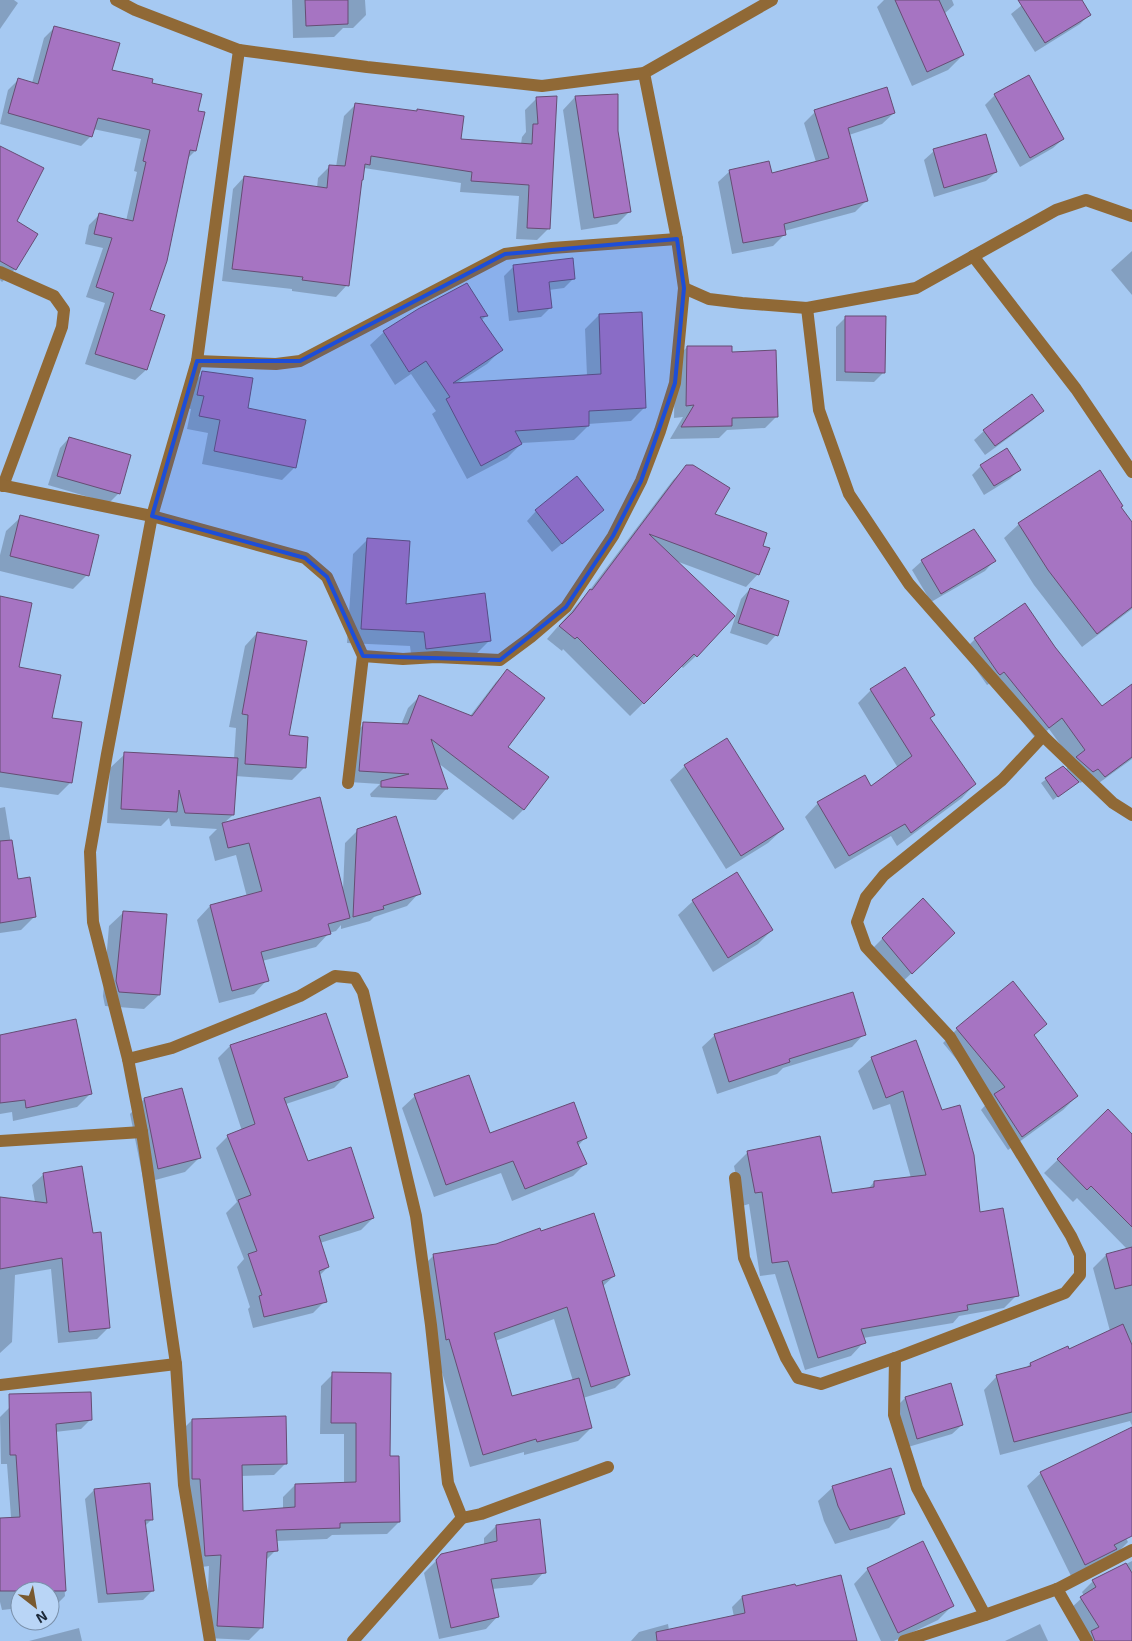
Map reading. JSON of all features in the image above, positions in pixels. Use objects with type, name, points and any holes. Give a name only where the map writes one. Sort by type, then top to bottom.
[{"type":"street","points":[[116,0],[135,10],[239,50],[367,67],[542,86],[644,73],[772,0]]},
{"type":"street","points":[[210,1641],[184,1485],[176,1364],[142,1132],[128,1059],[92,922],[90,852],[152,516],[197,361],[239,50]]},
{"type":"street","points":[[363,656],[403,659],[436,657],[500,660],[566,607],[613,536],[641,482],[675,383],[684,288],[677,240],[644,73]]},
{"type":"street","points":[[684,288],[709,298],[742,303],[807,308],[916,288],[1056,210],[1086,200],[1132,216]]},
{"type":"street","points":[[197,361],[276,364],[300,361],[505,254],[552,248],[677,240]]},
{"type":"street","points":[[973,256],[1076,389],[1132,472]]},
{"type":"street","points":[[0,272],[54,296],[64,310],[62,327],[2,486],[152,516],[305,558],[327,577],[363,656],[348,783]]},
{"type":"street","points":[[807,308],[819,410],[848,494],[909,584],[1043,736],[1113,803],[1132,815]]},
{"type":"street","points":[[735,1178],[744,1258],[786,1358],[798,1378],[821,1384],[895,1358],[1065,1292],[1080,1275],[1080,1255],[1071,1236],[950,1037],[866,947],[857,922],[866,897],[884,875],[1002,780],[1043,736]]},
{"type":"street","points":[[128,1059],[172,1048],[300,996],[335,976],[355,978],[363,992],[416,1216],[431,1325],[448,1483],[462,1518]]},
{"type":"street","points":[[0,1141],[142,1132]]},
{"type":"street","points":[[895,1358],[894,1415],[917,1488],[985,1615]]},
{"type":"street","points":[[0,1385],[176,1364]]},
{"type":"street","points":[[353,1641],[462,1518],[481,1514],[608,1467]]},
{"type":"street","points":[[904,1641],[1057,1589],[1132,1550]]},
{"type":"street","points":[[1057,1589],[1087,1641]]},
{"type":"highlighted area","points":[[677,239],[684,288],[675,383],[641,481],[613,536],[566,607],[500,660],[363,656],[327,577],[305,558],[152,516],[197,361],[300,361],[505,254]]},
{"type":"building","points":[[305,0],[348,0],[348,24],[306,26]]},
{"type":"building","points":[[895,0],[939,0],[964,55],[927,72]]},
{"type":"building","points":[[1018,0],[1082,0],[1091,15],[1045,43]]},
{"type":"building","points":[[54,26],[120,43],[112,70],[153,79],[152,83],[202,94],[198,111],[205,112],[196,151],[190,150],[167,261],[150,310],[165,315],[147,370],[95,354],[114,293],[96,287],[112,238],[94,234],[99,213],[133,221],[146,162],[143,161],[150,130],[98,118],[92,137],[8,113],[18,78],[38,84]]},
{"type":"building","points":[[1029,75],[1064,139],[1030,158],[994,94]]},
{"type":"building","points":[[887,87],[895,113],[848,128],[868,201],[784,224],[786,235],[743,243],[729,170],[769,161],[772,173],[829,158],[814,110]]},
{"type":"building","points":[[618,94],[618,131],[631,212],[594,218],[575,96]]},
{"type":"building","points":[[557,96],[550,229],[527,228],[529,185],[471,181],[472,172],[371,156],[370,165],[365,164],[362,180],[349,286],[302,280],[303,277],[232,269],[244,176],[327,188],[329,165],[345,166],[355,103],[464,116],[461,139],[532,144],[533,124],[538,124],[536,97]]},
{"type":"building","points":[[986,134],[997,172],[944,188],[933,149]]},
{"type":"building","points":[[0,146],[44,168],[17,221],[38,234],[16,270],[0,261]]},
{"type":"building","points":[[573,258],[575,279],[549,282],[552,308],[518,312],[513,265]]},
{"type":"building","points":[[467,283],[488,316],[480,317],[503,350],[453,383],[601,374],[599,314],[642,312],[646,408],[589,411],[589,426],[515,431],[522,444],[481,466],[446,399],[450,397],[426,361],[409,372],[383,331],[418,309]]},
{"type":"building","points":[[845,316],[886,316],[885,373],[845,372]]},
{"type":"building","points":[[687,346],[732,346],[732,352],[776,350],[778,417],[732,418],[732,426],[681,427],[694,405],[686,406]]},
{"type":"building","points":[[202,371],[253,378],[248,408],[306,420],[296,468],[214,451],[220,420],[199,416],[204,396],[197,395]]},
{"type":"building","points":[[1032,394],[1044,411],[995,446],[983,430]]},
{"type":"building","points":[[69,437],[131,455],[120,494],[57,476]]},
{"type":"building","points":[[1007,448],[1021,470],[994,486],[980,465]]},
{"type":"building","points":[[686,465],[693,465],[730,488],[715,514],[767,533],[763,546],[770,548],[759,575],[649,534],[735,616],[697,657],[694,654],[644,704],[577,637],[575,639],[559,626],[573,612],[590,589],[592,590]]},
{"type":"building","points":[[1100,470],[1123,506],[1121,507],[1132,522],[1132,607],[1097,634],[1048,570],[1018,523]]},
{"type":"building","points":[[577,476],[604,510],[562,544],[535,510]]},
{"type":"building","points":[[20,515],[99,535],[89,576],[10,556]]},
{"type":"building","points":[[974,529],[996,561],[941,594],[921,560]]},
{"type":"building","points":[[367,538],[410,541],[406,604],[485,593],[491,641],[426,649],[424,632],[361,629]]},
{"type":"building","points":[[750,588],[789,601],[778,636],[738,623]]},
{"type":"building","points":[[0,596],[32,603],[19,667],[61,675],[52,718],[82,722],[72,783],[0,772]]},
{"type":"building","points":[[1025,603],[1055,647],[1102,706],[1132,684],[1132,757],[1105,777],[1098,769],[1093,772],[1076,757],[1085,750],[1062,718],[1049,728],[1004,672],[1000,675],[998,673],[974,638]]},
{"type":"building","points":[[257,632],[307,641],[289,735],[308,737],[306,768],[245,764],[248,715],[242,714]]},
{"type":"building","points":[[905,667],[935,715],[930,718],[976,784],[911,833],[905,824],[849,856],[817,802],[865,775],[871,786],[912,756],[870,689]]},
{"type":"building","points":[[507,669],[545,698],[508,747],[549,777],[524,810],[431,739],[448,789],[381,787],[381,781],[409,774],[359,771],[363,722],[408,724],[419,695],[472,716]]},
{"type":"building","points":[[727,738],[784,829],[741,856],[684,765]]},
{"type":"building","points":[[124,752],[238,758],[234,815],[185,813],[179,790],[177,812],[121,809]]},
{"type":"building","points":[[1063,766],[1079,782],[1058,797],[1045,778]]},
{"type":"building","points":[[320,797],[350,918],[328,924],[331,934],[261,952],[269,981],[232,991],[210,905],[262,891],[249,843],[228,848],[222,823]]},
{"type":"building","points":[[396,816],[421,894],[383,906],[384,909],[353,917],[357,829]]},
{"type":"building","points":[[12,840],[18,879],[30,877],[36,917],[0,923],[0,841]]},
{"type":"building","points":[[737,872],[773,930],[728,958],[692,900]]},
{"type":"building","points":[[923,898],[955,933],[912,974],[882,938]]},
{"type":"building","points":[[123,911],[167,914],[160,995],[119,992],[116,981]]},
{"type":"building","points":[[1013,981],[1047,1024],[1034,1035],[1078,1096],[1022,1137],[994,1094],[1005,1087],[956,1028]]},
{"type":"building","points":[[853,992],[866,1035],[789,1059],[790,1062],[729,1082],[714,1034]]},
{"type":"building","points":[[326,1013],[348,1077],[284,1098],[308,1161],[351,1147],[374,1218],[319,1236],[329,1267],[319,1271],[327,1302],[264,1317],[259,1296],[262,1295],[248,1254],[257,1251],[238,1200],[251,1195],[227,1135],[255,1124],[230,1045]]},
{"type":"building","points":[[76,1019],[92,1094],[26,1108],[25,1100],[0,1103],[0,1035]]},
{"type":"building","points":[[916,1040],[942,1110],[960,1105],[974,1155],[980,1212],[1003,1208],[1019,1296],[967,1305],[968,1310],[861,1329],[866,1343],[818,1358],[788,1261],[772,1263],[762,1192],[755,1193],[747,1151],[820,1136],[832,1193],[874,1187],[874,1181],[926,1175],[903,1091],[886,1098],[871,1057]]},
{"type":"building","points":[[469,1075],[490,1133],[574,1102],[587,1138],[577,1142],[587,1164],[525,1189],[513,1161],[446,1185],[414,1094]]},
{"type":"building","points":[[182,1088],[201,1158],[158,1169],[144,1098]]},
{"type":"building","points":[[1108,1109],[1132,1134],[1132,1227],[1091,1186],[1087,1190],[1057,1159]]},
{"type":"building","points":[[82,1166],[93,1233],[101,1232],[110,1328],[69,1332],[62,1258],[0,1269],[0,1197],[47,1203],[43,1173]]},
{"type":"building","points":[[594,1213],[615,1276],[602,1281],[630,1375],[591,1387],[567,1307],[494,1333],[512,1396],[579,1378],[592,1428],[537,1442],[536,1439],[483,1455],[449,1339],[446,1340],[433,1254],[496,1244],[540,1228],[541,1231]]},
{"type":"building","points":[[1132,1247],[1132,1285],[1115,1289],[1106,1254]]},
{"type":"building","points":[[1123,1324],[1132,1345],[1132,1412],[1014,1442],[996,1375],[1031,1366],[1030,1363],[1068,1346],[1069,1349]]},
{"type":"building","points":[[332,1372],[391,1373],[390,1456],[399,1456],[400,1522],[340,1523],[340,1528],[276,1530],[278,1551],[267,1552],[263,1628],[217,1626],[221,1555],[205,1556],[200,1479],[192,1479],[192,1419],[286,1416],[287,1464],[242,1465],[243,1511],[295,1507],[295,1484],[356,1482],[356,1423],[331,1423]]},
{"type":"building","points":[[951,1383],[963,1425],[917,1439],[905,1397]]},
{"type":"building","points":[[91,1392],[92,1420],[56,1424],[66,1591],[60,1591],[60,1581],[10,1581],[10,1591],[0,1591],[0,1518],[20,1517],[16,1455],[10,1455],[9,1394]]},
{"type":"building","points":[[1132,1427],[1132,1536],[1114,1545],[1117,1549],[1085,1565],[1040,1472]]},
{"type":"building","points":[[891,1468],[905,1514],[850,1530],[838,1506],[832,1486]]},
{"type":"building","points":[[150,1483],[153,1520],[145,1520],[154,1591],[107,1594],[94,1489]]},
{"type":"building","points":[[540,1519],[546,1573],[491,1579],[499,1617],[451,1628],[436,1560],[441,1554],[497,1541],[496,1525]]},
{"type":"building","points":[[923,1541],[954,1606],[898,1633],[867,1568]]},
{"type":"building","points":[[1126,1563],[1132,1573],[1132,1641],[1095,1641],[1091,1631],[1099,1627],[1080,1597],[1096,1587],[1092,1580]]},
{"type":"building","points":[[841,1575],[857,1641],[657,1641],[656,1632],[745,1613],[742,1596]]}]
